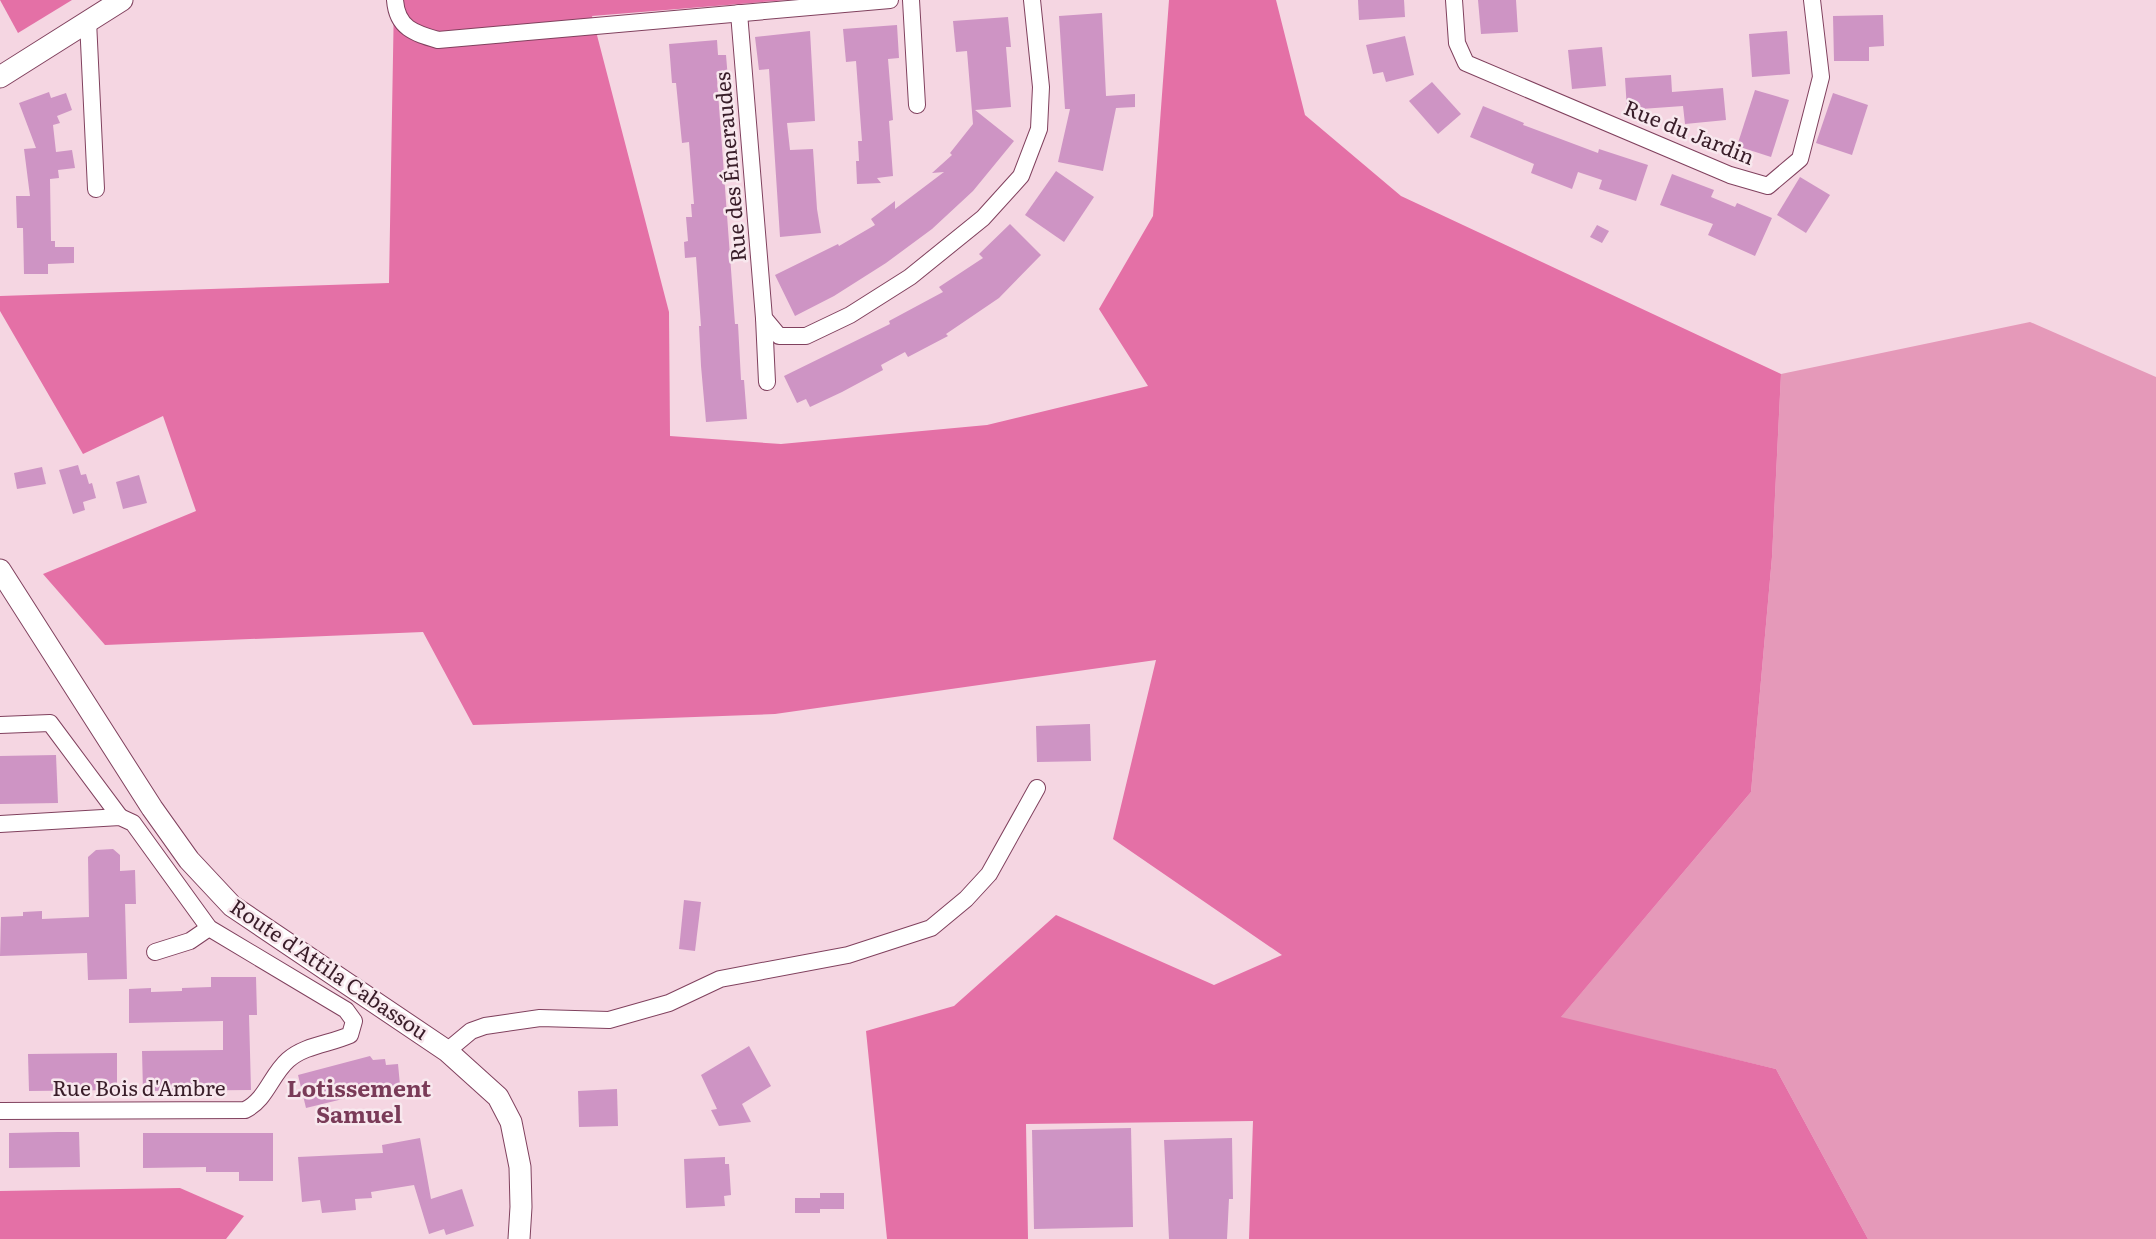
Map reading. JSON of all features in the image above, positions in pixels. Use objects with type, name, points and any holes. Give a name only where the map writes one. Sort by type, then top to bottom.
[{"type":"main road","points":[[0,77],[122,0]]},
{"type":"main road","name":"Route d'Attila Cabassou","points":[[0,570],[152,808],[189,860],[232,906],[447,1051],[498,1097],[511,1122],[520,1167],[522,1207],[519,1239]]},
{"type":"street","points":[[395,0],[396,15],[411,32],[438,40],[890,0]]},
{"type":"street","points":[[911,0],[917,105]]},
{"type":"street","points":[[764,318],[779,336],[806,336],[850,315],[910,277],[983,218],[1021,176],[1039,129],[1041,87],[1032,0]]},
{"type":"street","name":"Rue du Jardin","points":[[1454,0],[1457,43],[1466,63],[1717,169],[1768,186],[1800,159],[1821,78],[1812,0]]},
{"type":"street","name":"Rue des Émeraudes","points":[[739,13],[767,382]]},
{"type":"street","points":[[88,21],[96,189]]},
{"type":"street","name":"Rue Bois d'Ambre","points":[[0,725],[50,723],[209,928],[346,1010],[354,1021],[350,1035],[300,1051],[286,1062],[256,1105],[245,1110],[0,1111]]},
{"type":"street","points":[[447,1051],[471,1031],[485,1026],[540,1018],[609,1020],[669,1003],[720,979],[848,955],[893,943],[931,928],[967,899],[989,874],[1037,789]]},
{"type":"street","points":[[0,824],[126,820],[152,808]]},
{"type":"street","points":[[155,952],[190,940],[209,928]]},
{"type":"shaded area","points":[[0,0],[72,0],[18,33]]},
{"type":"shaded area","points":[[394,0],[788,0],[592,16],[669,312],[670,436],[781,444],[987,425],[1148,386],[1099,309],[1153,216],[1169,0],[1276,0],[1305,115],[1401,196],[1781,374],[1772,557],[1751,792],[1561,1017],[1776,1069],[1868,1239],[1249,1239],[1253,1121],[1026,1124],[1028,1239],[887,1239],[866,1031],[954,1006],[1056,915],[1214,985],[1282,955],[1113,839],[1156,660],[775,714],[473,725],[423,632],[105,645],[43,574],[196,511],[163,416],[83,454],[0,311],[0,296],[389,283]]},
{"type":"shaded area","points":[[2030,322],[2156,377],[2156,1239],[1868,1239],[1776,1069],[1560,1018],[1751,792],[1772,557],[1781,374]]},
{"type":"shaded area","points":[[180,1188],[244,1216],[226,1239],[0,1239],[0,1191]]},
{"type":"building","points":[[1358,0],[1404,0],[1405,17],[1359,20]]},
{"type":"building","points":[[1478,0],[1516,0],[1518,32],[1481,34]]},
{"type":"building","points":[[1102,13],[1106,96],[1135,94],[1135,107],[1116,108],[1103,171],[1058,162],[1070,109],[1065,109],[1059,16]]},
{"type":"building","points":[[1883,15],[1884,46],[1869,47],[1869,61],[1834,61],[1833,16]]},
{"type":"building","points":[[1008,17],[1011,47],[1006,47],[1011,107],[975,110],[1014,141],[973,191],[932,229],[886,263],[834,296],[795,316],[775,275],[838,244],[839,246],[875,225],[871,219],[895,201],[895,209],[944,172],[932,173],[952,155],[950,153],[973,124],[967,51],[956,52],[953,21]]},
{"type":"building","points":[[897,25],[899,58],[888,59],[893,120],[889,121],[893,176],[877,178],[881,183],[857,184],[858,141],[862,141],[856,61],[846,62],[843,29]]},
{"type":"building","points":[[810,31],[815,121],[787,123],[790,150],[813,149],[821,233],[780,237],[769,69],[759,70],[755,37]]},
{"type":"building","points":[[1787,31],[1790,74],[1752,77],[1749,34]]},
{"type":"building","points":[[1405,36],[1414,75],[1386,82],[1383,72],[1373,74],[1366,45]]},
{"type":"building","points":[[717,40],[718,55],[726,55],[728,79],[717,79],[735,324],[738,324],[741,380],[744,380],[747,419],[706,422],[696,257],[685,258],[684,242],[688,241],[686,217],[692,217],[691,204],[694,204],[689,142],[682,143],[676,83],[672,83],[669,44]]},
{"type":"building","points":[[1602,47],[1606,86],[1572,89],[1568,50]]},
{"type":"building","points":[[1671,75],[1672,92],[1723,88],[1726,120],[1685,124],[1683,106],[1627,110],[1625,78]]},
{"type":"building","points":[[1432,82],[1461,114],[1438,134],[1409,101]]},
{"type":"building","points":[[1755,90],[1789,100],[1771,157],[1737,146]]},
{"type":"building","points":[[49,92],[51,98],[66,93],[72,110],[57,116],[60,123],[53,125],[56,152],[72,150],[75,168],[58,170],[59,178],[50,179],[51,241],[55,241],[55,247],[74,247],[74,263],[48,264],[48,274],[24,274],[23,228],[17,228],[16,196],[30,196],[24,149],[36,148],[19,103]]},
{"type":"building","points":[[1833,93],[1868,105],[1852,155],[1816,143]]},
{"type":"building","points":[[1483,106],[1524,123],[1523,125],[1598,153],[1599,149],[1648,165],[1636,201],[1599,189],[1602,180],[1578,172],[1572,189],[1531,173],[1534,164],[1470,137]]},
{"type":"building","points":[[1056,171],[1094,197],[1064,242],[1025,215]]},
{"type":"building","points":[[1672,174],[1714,190],[1711,197],[1735,207],[1737,203],[1772,218],[1755,256],[1708,235],[1713,224],[1660,205]]},
{"type":"building","points":[[1800,177],[1830,195],[1806,233],[1777,215]]},
{"type":"building","points":[[1010,224],[1041,255],[999,298],[946,334],[948,336],[908,357],[905,352],[881,365],[883,370],[842,392],[810,407],[806,399],[797,403],[784,376],[890,324],[889,321],[943,292],[939,287],[983,258],[979,254]]},
{"type":"building","points":[[1597,225],[1609,231],[1602,243],[1590,237]]},
{"type":"building","points":[[78,465],[81,475],[86,474],[89,484],[92,483],[96,498],[83,502],[85,510],[73,514],[59,470]]},
{"type":"building","points":[[42,467],[46,484],[17,489],[14,473]]},
{"type":"building","points":[[139,475],[147,503],[123,509],[116,482]]},
{"type":"building","points":[[1090,724],[1091,761],[1037,762],[1036,726]]},
{"type":"building","points":[[56,755],[58,803],[0,804],[0,756]]},
{"type":"building","points":[[113,849],[120,855],[120,871],[135,870],[136,904],[125,904],[127,979],[88,980],[87,953],[0,956],[1,917],[23,916],[23,912],[42,911],[42,919],[89,917],[88,857],[96,850]]},
{"type":"building","points":[[684,900],[701,902],[695,951],[679,949]]},
{"type":"building","points":[[211,977],[256,977],[257,1015],[249,1015],[251,1090],[143,1091],[142,1051],[223,1050],[223,1021],[129,1023],[129,989],[151,988],[151,992],[211,987]]},
{"type":"building","points":[[749,1046],[771,1086],[742,1104],[751,1122],[719,1126],[711,1110],[717,1109],[701,1075]]},
{"type":"building","points":[[117,1053],[117,1090],[29,1091],[28,1054]]},
{"type":"building","points":[[370,1056],[373,1060],[385,1059],[386,1065],[398,1064],[400,1085],[306,1108],[298,1075]]},
{"type":"building","points":[[617,1089],[618,1126],[579,1127],[578,1091]]},
{"type":"building","points":[[1131,1128],[1133,1227],[1034,1229],[1032,1130]]},
{"type":"building","points":[[79,1132],[80,1167],[9,1168],[9,1133]]},
{"type":"building","points":[[143,1133],[273,1133],[273,1181],[239,1181],[239,1172],[206,1172],[206,1167],[143,1168]]},
{"type":"building","points":[[420,1138],[431,1199],[462,1189],[474,1226],[446,1235],[444,1229],[429,1234],[414,1185],[371,1192],[372,1198],[355,1199],[356,1210],[322,1213],[320,1200],[302,1202],[298,1157],[383,1153],[382,1145]]},
{"type":"building","points":[[1232,1138],[1233,1199],[1229,1199],[1227,1239],[1169,1239],[1164,1140]]},
{"type":"building","points":[[725,1157],[725,1164],[729,1164],[731,1195],[724,1196],[725,1206],[686,1208],[684,1159]]},
{"type":"building","points":[[820,1193],[844,1193],[844,1209],[795,1213],[795,1198],[820,1198]]},
{"type":"district","name":"Lotissement Samuel","points":[[359,1102]]}]
